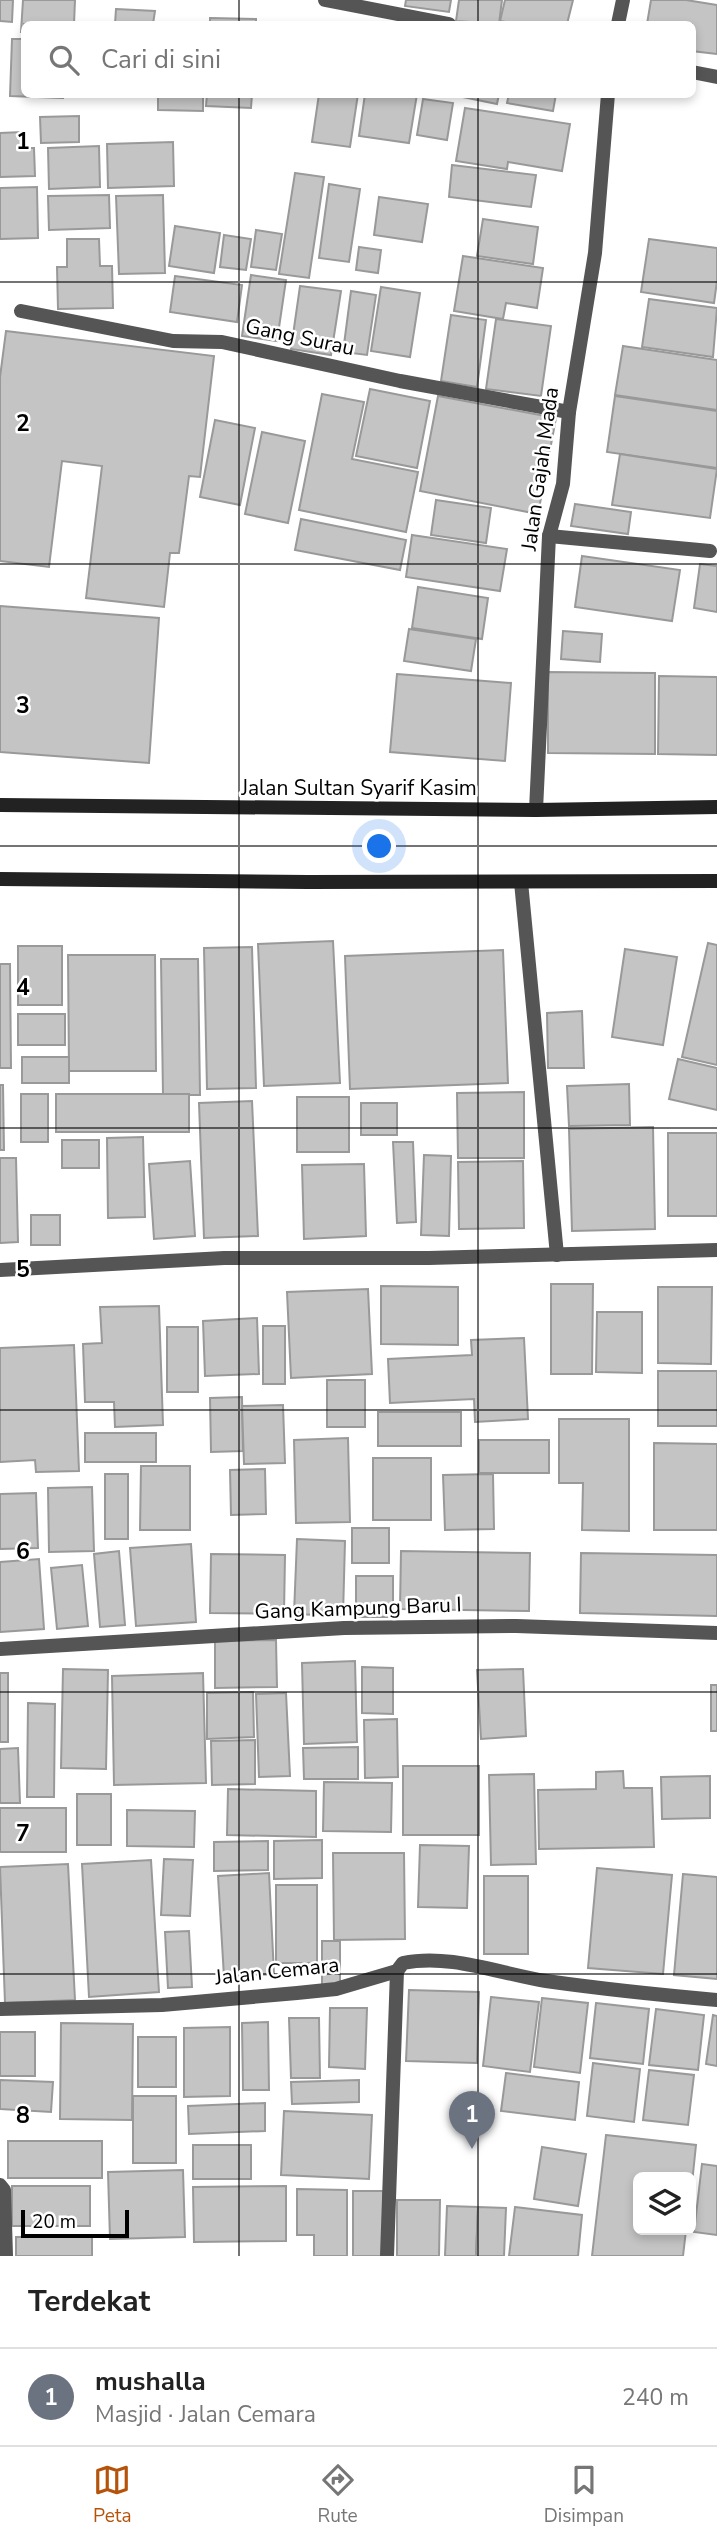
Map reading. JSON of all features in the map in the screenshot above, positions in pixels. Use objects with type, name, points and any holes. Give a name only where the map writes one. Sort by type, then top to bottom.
[{"type":"street","points":[[325,0],[434,21]]},
{"type":"street","points":[[619,21],[623,0]]},
{"type":"street","points":[[696,73],[717,77]]},
{"type":"street","name":"Jalan Gajah Mada","points":[[536,810],[549,536],[563,484],[569,412],[595,253],[608,98]]},
{"type":"street","name":"Gang Surau","points":[[21,311],[173,341],[235,344],[400,381],[569,412]]},
{"type":"street","points":[[549,536],[710,551]]},
{"type":"street","name":"Jalan Sultan Syarif Kasim","points":[[0,805],[536,810],[717,807]]},
{"type":"street","points":[[0,879],[717,881]]},
{"type":"street","points":[[521,881],[557,1255]]},
{"type":"street","points":[[0,1270],[224,1258],[429,1258],[717,1250]]},
{"type":"street","name":"Gang Kampung Baru I","points":[[0,1649],[344,1628],[516,1626],[717,1633]]},
{"type":"street","name":"Jalan Cemara","points":[[0,2010],[162,2005],[336,1989],[397,1971],[403,1963],[421,1959],[636,1993],[717,2000]]},
{"type":"street","points":[[387,2256],[397,1971]]},
{"type":"street","points":[[0,2185],[4,2190],[6,2256]]},
{"type":"building","points":[[0,0],[13,0],[12,22],[0,21]]},
{"type":"building","points":[[23,0],[75,0],[74,21],[22,21]]},
{"type":"building","points":[[406,0],[451,0],[449,12],[405,6]]},
{"type":"building","points":[[459,0],[502,0],[499,21],[456,21]]},
{"type":"building","points":[[505,0],[573,0],[568,21],[500,21]]},
{"type":"building","points":[[651,0],[686,0],[717,5],[717,54],[696,51],[696,21],[648,21]]},
{"type":"building","points":[[116,9],[155,11],[153,21],[115,21]]},
{"type":"building","points":[[210,18],[256,19],[256,21],[210,21]]},
{"type":"building","points":[[12,39],[21,39],[21,96],[10,96]]},
{"type":"building","points":[[158,98],[203,98],[203,111],[158,110]]},
{"type":"building","points":[[207,98],[252,98],[251,108],[206,106]]},
{"type":"building","points":[[318,98],[357,98],[350,147],[312,142]]},
{"type":"building","points":[[364,98],[416,98],[409,143],[359,136]]},
{"type":"building","points":[[468,98],[498,98],[497,104]]},
{"type":"building","points":[[508,98],[555,98],[553,111],[507,103]]},
{"type":"building","points":[[423,99],[453,103],[447,140],[417,135]]},
{"type":"building","points":[[465,108],[570,124],[562,171],[508,162],[507,169],[456,161]]},
{"type":"building","points":[[79,116],[79,142],[41,143],[40,117]]},
{"type":"building","points":[[22,132],[23,148],[34,148],[35,176],[0,177],[0,133]]},
{"type":"building","points":[[173,142],[174,186],[108,188],[107,144]]},
{"type":"building","points":[[99,146],[100,187],[49,189],[48,148]]},
{"type":"building","points":[[452,165],[536,175],[531,207],[449,197]]},
{"type":"building","points":[[295,173],[324,177],[309,278],[279,274]]},
{"type":"building","points":[[329,184],[360,189],[349,262],[319,258]]},
{"type":"building","points":[[37,187],[38,238],[0,239],[0,188]]},
{"type":"building","points":[[109,195],[110,228],[49,230],[48,196]]},
{"type":"building","points":[[163,195],[165,273],[119,274],[116,196]]},
{"type":"building","points":[[379,197],[428,204],[422,242],[374,235]]},
{"type":"building","points":[[483,219],[538,227],[533,264],[477,256]]},
{"type":"building","points":[[175,226],[220,233],[214,273],[169,266]]},
{"type":"building","points":[[256,230],[282,234],[276,270],[251,267]]},
{"type":"building","points":[[224,235],[251,239],[246,270],[220,267]]},
{"type":"building","points":[[67,239],[99,239],[100,266],[112,266],[113,308],[58,309],[57,267],[67,267]]},
{"type":"building","points":[[649,239],[717,248],[714,303],[641,292]]},
{"type":"building","points":[[359,247],[381,250],[378,273],[356,270]]},
{"type":"building","points":[[463,256],[543,268],[537,308],[506,303],[503,319],[454,311]]},
{"type":"building","points":[[251,275],[286,280],[277,341],[242,336]]},
{"type":"building","points":[[175,276],[242,285],[237,322],[170,312]]},
{"type":"building","points":[[300,286],[341,291],[331,355],[291,349]]},
{"type":"building","points":[[381,287],[420,293],[410,357],[371,351]]},
{"type":"building","points":[[351,291],[376,295],[367,355],[343,352]]},
{"type":"building","points":[[649,299],[717,308],[713,357],[642,347]]},
{"type":"building","points":[[451,315],[486,320],[477,387],[441,381]]},
{"type":"building","points":[[496,319],[551,326],[541,396],[486,389]]},
{"type":"building","points":[[6,331],[214,356],[200,477],[189,476],[179,553],[170,553],[164,607],[86,598],[102,466],[62,461],[49,567],[0,561],[0,377]]},
{"type":"building","points":[[623,346],[717,360],[717,410],[615,395]]},
{"type":"building","points":[[370,389],[430,401],[417,468],[356,456]]},
{"type":"building","points":[[322,394],[364,402],[352,459],[418,472],[406,532],[299,510]]},
{"type":"building","points":[[438,396],[556,418],[538,514],[420,491]]},
{"type":"building","points":[[615,396],[717,411],[717,468],[607,452]]},
{"type":"building","points":[[215,420],[255,428],[240,505],[200,497]]},
{"type":"building","points":[[262,432],[305,441],[288,523],[245,514]]},
{"type":"building","points":[[620,454],[717,469],[710,518],[612,505]]},
{"type":"building","points":[[436,500],[491,508],[486,543],[431,535]]},
{"type":"building","points":[[575,504],[631,512],[628,534],[571,526]]},
{"type":"building","points":[[301,519],[406,540],[400,570],[295,550]]},
{"type":"building","points":[[412,535],[507,549],[500,591],[406,577]]},
{"type":"building","points":[[582,556],[680,570],[672,621],[575,607]]},
{"type":"building","points":[[700,564],[717,566],[717,612],[694,608]]},
{"type":"building","points":[[418,587],[488,598],[482,639],[412,628]]},
{"type":"building","points":[[0,606],[159,618],[149,763],[0,752]]},
{"type":"building","points":[[409,629],[476,639],[471,671],[404,661]]},
{"type":"building","points":[[563,631],[602,634],[600,662],[561,659]]},
{"type":"building","points":[[548,672],[655,673],[655,754],[548,753]]},
{"type":"building","points":[[397,674],[511,683],[505,761],[390,752]]},
{"type":"building","points":[[659,676],[717,677],[717,755],[658,754]]},
{"type":"building","points":[[333,941],[340,1083],[264,1086],[258,944]]},
{"type":"building","points":[[708,943],[717,945],[717,1065],[682,1057]]},
{"type":"building","points":[[18,946],[62,946],[62,1005],[18,1005]]},
{"type":"building","points":[[252,947],[256,1088],[207,1089],[204,948]]},
{"type":"building","points":[[625,949],[677,957],[663,1045],[612,1037]]},
{"type":"building","points":[[503,950],[508,1083],[350,1089],[345,956]]},
{"type":"building","points":[[68,955],[155,955],[156,1071],[69,1071]]},
{"type":"building","points":[[161,959],[198,959],[200,1095],[163,1095]]},
{"type":"building","points":[[0,964],[10,964],[11,1068],[0,1068]]},
{"type":"building","points":[[582,1011],[584,1068],[548,1068],[547,1013]]},
{"type":"building","points":[[18,1014],[65,1014],[65,1045],[18,1045]]},
{"type":"building","points":[[22,1057],[69,1057],[69,1083],[22,1083]]},
{"type":"building","points":[[678,1059],[717,1068],[717,1110],[669,1099]]},
{"type":"building","points":[[629,1084],[630,1125],[569,1126],[567,1086]]},
{"type":"building","points":[[0,1085],[3,1085],[4,1150],[0,1150]]},
{"type":"building","points":[[524,1092],[524,1158],[458,1158],[457,1093]]},
{"type":"building","points":[[21,1094],[48,1094],[48,1142],[21,1142]]},
{"type":"building","points":[[56,1094],[189,1094],[189,1132],[56,1132]]},
{"type":"building","points":[[297,1097],[349,1097],[349,1152],[297,1152]]},
{"type":"building","points":[[252,1101],[258,1236],[204,1238],[199,1103]]},
{"type":"building","points":[[361,1103],[397,1103],[397,1135],[361,1135]]},
{"type":"building","points":[[653,1127],[655,1229],[572,1231],[569,1129]]},
{"type":"building","points":[[668,1133],[717,1133],[717,1216],[668,1216]]},
{"type":"building","points":[[143,1137],[145,1217],[108,1218],[107,1138]]},
{"type":"building","points":[[62,1140],[99,1140],[99,1168],[62,1168]]},
{"type":"building","points":[[393,1142],[413,1142],[416,1222],[397,1223]]},
{"type":"building","points":[[424,1155],[451,1156],[449,1236],[421,1235]]},
{"type":"building","points":[[0,1158],[16,1158],[18,1242],[0,1243]]},
{"type":"building","points":[[190,1161],[195,1236],[154,1239],[149,1164]]},
{"type":"building","points":[[523,1161],[524,1228],[459,1229],[458,1162]]},
{"type":"building","points":[[364,1164],[366,1236],[304,1239],[302,1165]]},
{"type":"building","points":[[31,1215],[60,1215],[60,1245],[31,1245]]},
{"type":"building","points":[[551,1284],[593,1284],[592,1374],[551,1374]]},
{"type":"building","points":[[381,1286],[458,1287],[458,1345],[381,1344]]},
{"type":"building","points":[[658,1287],[712,1287],[711,1364],[658,1363]]},
{"type":"building","points":[[368,1289],[372,1374],[291,1378],[287,1292]]},
{"type":"building","points":[[159,1306],[163,1425],[115,1427],[114,1402],[85,1402],[83,1344],[102,1343],[100,1307]]},
{"type":"building","points":[[597,1312],[642,1312],[642,1373],[596,1372]]},
{"type":"building","points":[[257,1318],[259,1374],[205,1376],[203,1321]]},
{"type":"building","points":[[263,1326],[285,1326],[285,1384],[263,1384]]},
{"type":"building","points":[[167,1327],[198,1327],[198,1392],[167,1392]]},
{"type":"building","points":[[524,1338],[528,1419],[475,1422],[474,1399],[390,1403],[388,1359],[472,1355],[471,1340]]},
{"type":"building","points":[[74,1345],[79,1471],[36,1472],[35,1460],[0,1462],[0,1348]]},
{"type":"building","points":[[658,1371],[717,1371],[717,1426],[658,1426]]},
{"type":"building","points":[[327,1380],[365,1380],[365,1427],[327,1427]]},
{"type":"building","points":[[242,1397],[243,1451],[211,1452],[210,1398]]},
{"type":"building","points":[[283,1405],[285,1463],[244,1464],[242,1406]]},
{"type":"building","points":[[378,1412],[461,1412],[461,1446],[378,1446]]},
{"type":"building","points":[[559,1419],[629,1419],[629,1531],[582,1530],[583,1483],[559,1483]]},
{"type":"building","points":[[85,1433],[156,1433],[156,1462],[85,1462]]},
{"type":"building","points":[[348,1438],[350,1522],[296,1523],[294,1440]]},
{"type":"building","points":[[479,1440],[549,1440],[549,1473],[479,1473]]},
{"type":"building","points":[[654,1443],[717,1444],[717,1530],[654,1530]]},
{"type":"building","points":[[373,1458],[431,1458],[431,1520],[373,1520]]},
{"type":"building","points":[[141,1466],[190,1466],[190,1530],[140,1530]]},
{"type":"building","points":[[265,1469],[266,1514],[231,1515],[230,1470]]},
{"type":"building","points":[[105,1474],[128,1474],[128,1539],[105,1539]]},
{"type":"building","points":[[493,1474],[494,1529],[445,1530],[443,1475]]},
{"type":"building","points":[[92,1487],[94,1551],[49,1552],[48,1488]]},
{"type":"building","points":[[36,1493],[38,1548],[0,1549],[0,1494]]},
{"type":"building","points":[[352,1528],[389,1528],[389,1563],[352,1563]]},
{"type":"building","points":[[297,1539],[345,1541],[343,1616],[294,1614]]},
{"type":"building","points":[[191,1544],[196,1622],[136,1626],[130,1548]]},
{"type":"building","points":[[119,1551],[125,1625],[100,1627],[94,1554]]},
{"type":"building","points":[[401,1551],[530,1553],[529,1611],[400,1609]]},
{"type":"building","points":[[581,1553],[717,1555],[717,1616],[580,1613]]},
{"type":"building","points":[[211,1554],[285,1555],[284,1614],[210,1613]]},
{"type":"building","points":[[39,1559],[44,1629],[0,1632],[0,1562]]},
{"type":"building","points":[[82,1565],[88,1626],[57,1629],[51,1568]]},
{"type":"building","points":[[356,1576],[393,1576],[393,1617],[356,1617]]},
{"type":"building","points":[[276,1640],[277,1687],[215,1688],[215,1641]]},
{"type":"building","points":[[355,1661],[357,1742],[304,1744],[302,1663]]},
{"type":"building","points":[[362,1667],[393,1668],[393,1714],[362,1713]]},
{"type":"building","points":[[63,1669],[108,1670],[106,1769],[61,1768]]},
{"type":"building","points":[[523,1669],[526,1736],[481,1739],[477,1670]]},
{"type":"building","points":[[0,1673],[8,1673],[8,1742],[0,1742]]},
{"type":"building","points":[[203,1673],[206,1783],[114,1785],[112,1676]]},
{"type":"building","points":[[711,1685],[717,1685],[717,1731],[711,1731]]},
{"type":"building","points":[[253,1692],[254,1737],[207,1739],[207,1693]]},
{"type":"building","points":[[286,1693],[290,1776],[259,1777],[256,1694]]},
{"type":"building","points":[[28,1703],[55,1704],[54,1797],[27,1797]]},
{"type":"building","points":[[397,1719],[398,1777],[365,1778],[364,1720]]},
{"type":"building","points":[[255,1740],[255,1784],[212,1785],[211,1741]]},
{"type":"building","points":[[358,1747],[358,1779],[304,1779],[303,1748]]},
{"type":"building","points":[[18,1748],[20,1803],[0,1803],[0,1749]]},
{"type":"building","points":[[403,1766],[479,1766],[479,1835],[403,1835]]},
{"type":"building","points":[[623,1771],[624,1788],[652,1788],[654,1847],[539,1849],[538,1790],[596,1789],[596,1772]]},
{"type":"building","points":[[534,1774],[536,1864],[491,1865],[489,1775]]},
{"type":"building","points":[[710,1776],[710,1818],[662,1819],[661,1777]]},
{"type":"building","points":[[324,1782],[392,1783],[391,1832],[323,1831]]},
{"type":"building","points":[[228,1789],[316,1791],[316,1837],[227,1835]]},
{"type":"building","points":[[77,1794],[111,1794],[111,1845],[77,1845]]},
{"type":"building","points":[[0,1808],[66,1808],[66,1852],[0,1852]]},
{"type":"building","points":[[127,1810],[195,1811],[194,1847],[127,1846]]},
{"type":"building","points":[[322,1840],[322,1878],[274,1879],[274,1841]]},
{"type":"building","points":[[268,1841],[268,1870],[214,1871],[214,1842]]},
{"type":"building","points":[[420,1845],[469,1846],[467,1908],[418,1907]]},
{"type":"building","points":[[333,1853],[404,1853],[405,1939],[334,1940]]},
{"type":"building","points":[[164,1859],[193,1860],[190,1916],[161,1915]]},
{"type":"building","points":[[151,1860],[159,1992],[89,1997],[82,1864]]},
{"type":"building","points":[[68,1864],[75,2000],[5,2003],[0,1867]]},
{"type":"building","points":[[597,1868],[672,1875],[663,1974],[588,1968]]},
{"type":"building","points":[[269,1873],[274,1974],[224,1977],[218,1876]]},
{"type":"building","points":[[683,1874],[717,1877],[717,1979],[674,1975]]},
{"type":"building","points":[[484,1876],[528,1876],[528,1954],[484,1954]]},
{"type":"building","points":[[276,1885],[317,1885],[317,1963],[276,1963]]},
{"type":"building","points":[[189,1931],[192,1987],[168,1988],[165,1932]]},
{"type":"building","points":[[322,1941],[340,1941],[340,1986],[322,1986]]},
{"type":"building","points":[[409,1990],[479,1992],[477,2063],[406,2061]]},
{"type":"building","points":[[491,1997],[539,2002],[530,2072],[483,2066]]},
{"type":"building","points":[[542,1998],[588,2003],[580,2073],[534,2067]]},
{"type":"building","points":[[596,2003],[649,2009],[643,2064],[590,2058]]},
{"type":"building","points":[[330,2008],[367,2008],[365,2069],[329,2067]]},
{"type":"building","points":[[656,2009],[704,2015],[698,2070],[649,2065]]},
{"type":"building","points":[[713,2015],[717,2016],[717,2066],[706,2064]]},
{"type":"building","points":[[289,2018],[319,2018],[320,2078],[291,2078]]},
{"type":"building","points":[[268,2022],[269,2090],[243,2090],[242,2023]]},
{"type":"building","points":[[61,2023],[133,2024],[132,2120],[60,2119]]},
{"type":"building","points":[[230,2027],[230,2096],[184,2097],[184,2028]]},
{"type":"building","points":[[0,2032],[35,2032],[35,2076],[0,2076]]},
{"type":"building","points":[[138,2037],[176,2037],[176,2087],[138,2087]]},
{"type":"building","points":[[593,2063],[640,2069],[634,2122],[587,2116]]},
{"type":"building","points":[[649,2070],[694,2075],[688,2125],[643,2120]]},
{"type":"building","points":[[506,2073],[579,2082],[575,2120],[501,2111]]},
{"type":"building","points":[[0,2080],[53,2082],[51,2112],[0,2109]]},
{"type":"building","points":[[359,2080],[359,2102],[292,2104],[291,2082]]},
{"type":"building","points":[[133,2096],[176,2096],[176,2163],[133,2163]]},
{"type":"building","points":[[265,2103],[265,2131],[189,2134],[188,2106]]},
{"type":"building","points":[[284,2111],[372,2115],[369,2179],[281,2175]]},
{"type":"building","points":[[606,2135],[696,2145],[693,2172],[633,2172],[633,2235],[685,2235],[683,2256],[592,2256]]},
{"type":"building","points":[[8,2141],[102,2141],[102,2178],[8,2178]]},
{"type":"building","points":[[193,2145],[251,2145],[251,2179],[193,2179]]},
{"type":"building","points":[[542,2147],[586,2154],[578,2206],[534,2199]]},
{"type":"building","points":[[702,2164],[717,2166],[717,2235],[696,2232]]},
{"type":"building","points":[[183,2170],[185,2237],[110,2239],[108,2172]]},
{"type":"building","points":[[12,2186],[90,2186],[90,2226],[12,2226]]},
{"type":"building","points":[[286,2186],[286,2241],[194,2242],[193,2187]]},
{"type":"building","points":[[297,2189],[347,2190],[347,2256],[314,2256],[314,2235],[297,2235]]},
{"type":"building","points":[[353,2191],[383,2191],[383,2256],[353,2256]]},
{"type":"building","points":[[397,2200],[440,2200],[439,2256],[397,2256]]},
{"type":"building","points":[[447,2206],[478,2207],[476,2256],[445,2256]]},
{"type":"building","points":[[478,2207],[506,2208],[504,2256],[476,2256]]},
{"type":"building","points":[[515,2207],[582,2215],[578,2256],[509,2256]]},
{"type":"building","points":[[92,2236],[92,2256],[16,2256],[16,2237]]},
{"type":"place","name":"mushalla","points":[[472,2149]]}]
